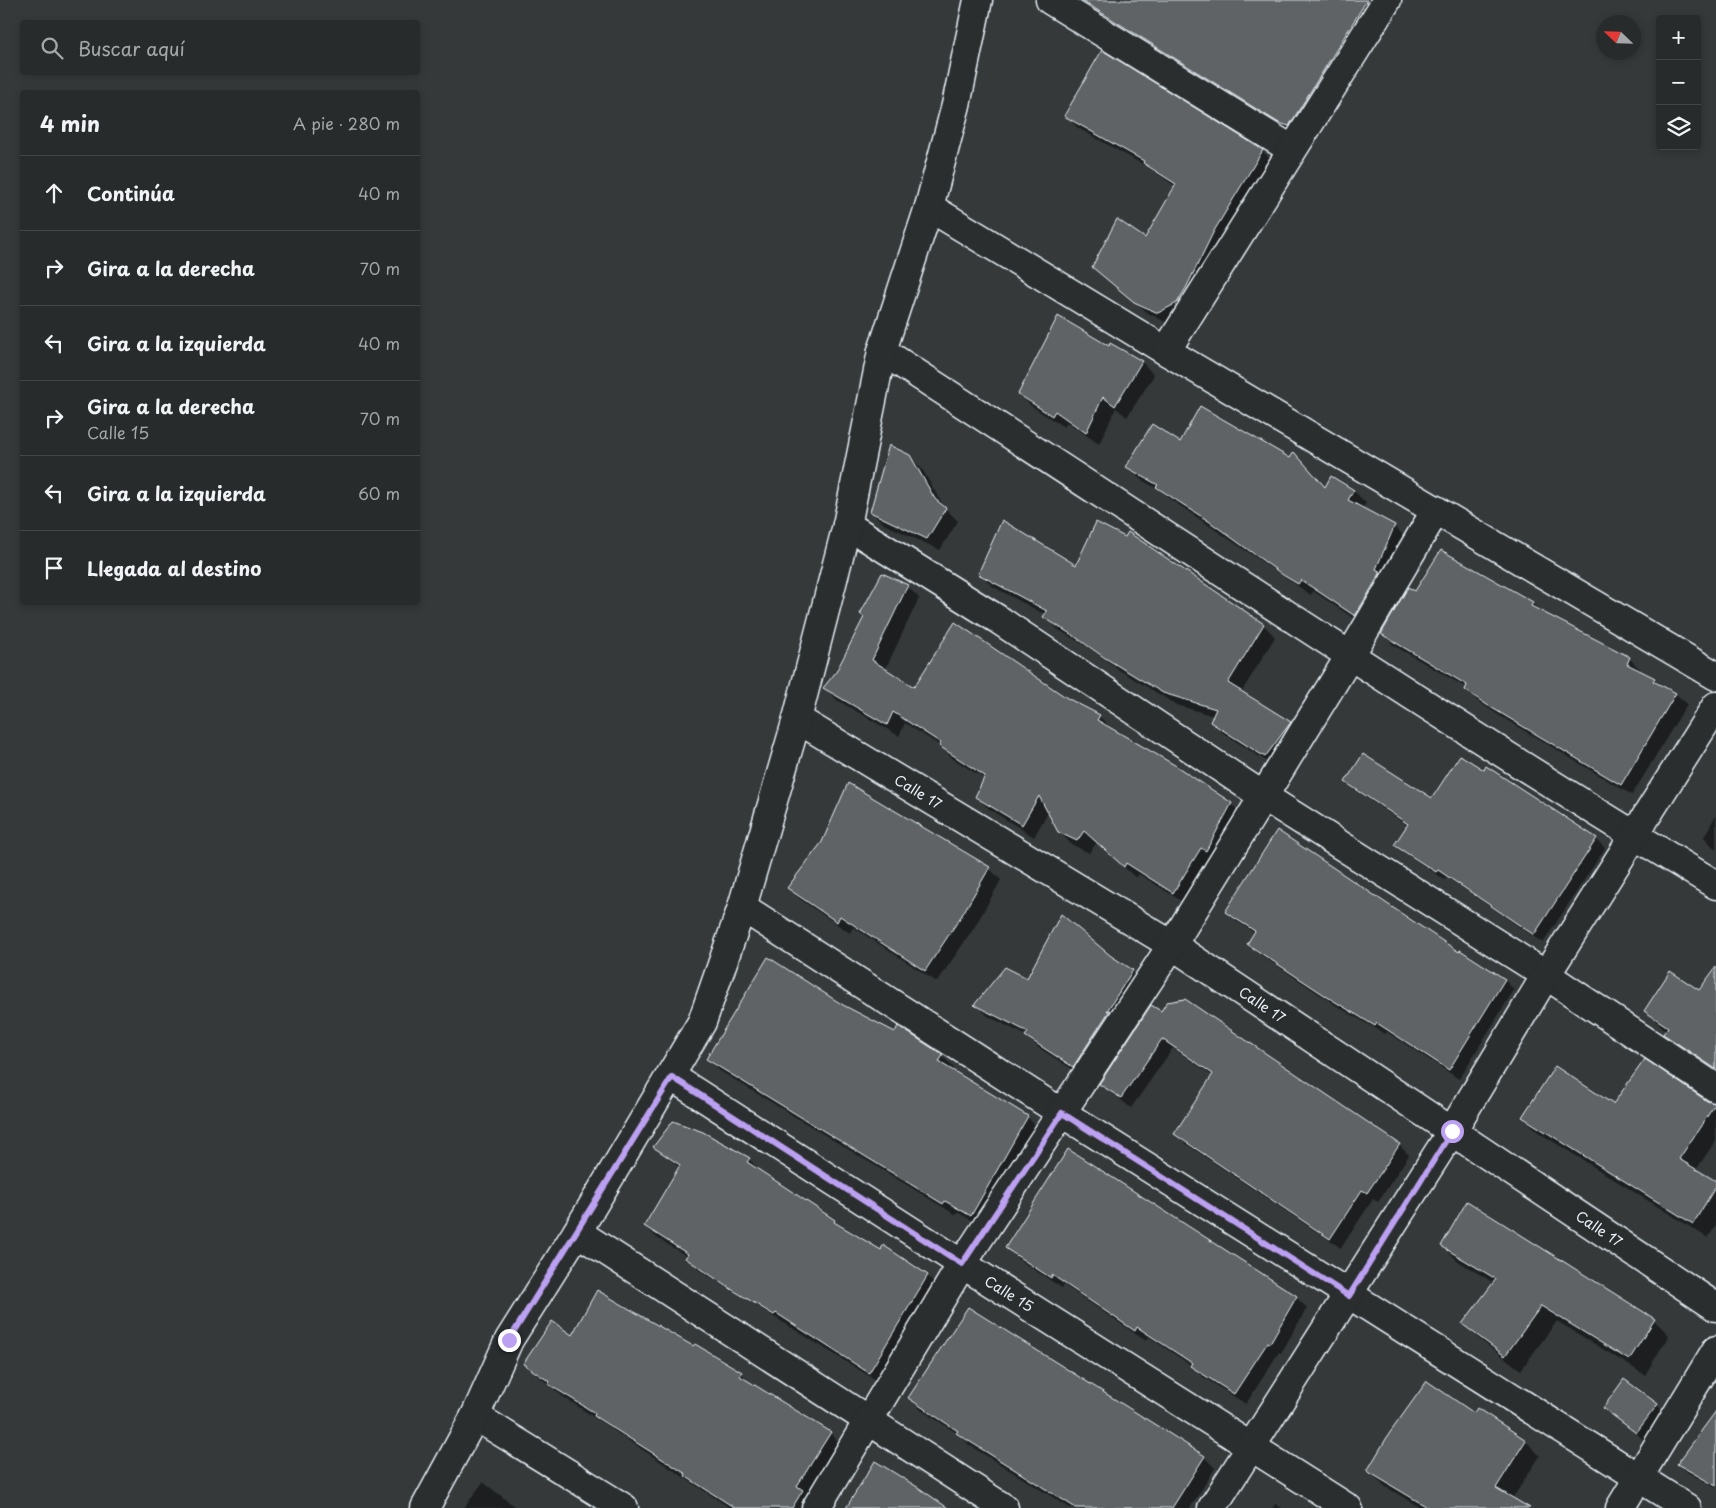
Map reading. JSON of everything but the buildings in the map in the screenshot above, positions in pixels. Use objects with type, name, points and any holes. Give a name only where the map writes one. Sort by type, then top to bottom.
[{"type":"street","points":[[425,1508],[475,1416],[509,1340],[672,1077],[702,1022],[742,906],[797,719],[847,525],[882,351],[929,207],[956,105],[978,0]]},
{"type":"street","points":[[1050,0],[1291,149]]},
{"type":"street","points":[[1166,351],[1291,149],[1387,0]]},
{"type":"street","points":[[929,207],[1166,351],[1716,676]]},
{"type":"street","points":[[882,351],[1634,836],[1716,885]]},
{"type":"street","points":[[816,1508],[962,1264],[1172,945],[1351,654],[1436,510]]},
{"type":"street","points":[[847,525],[999,620],[1263,796],[1546,975],[1716,1088]]},
{"type":"street","points":[[1212,1508],[1349,1296],[1546,975],[1716,706]]},
{"type":"street","name":"Calle 17","points":[[797,719],[1172,945],[1716,1307]]},
{"type":"street","points":[[742,906],[1349,1296],[1639,1476],[1687,1508]]},
{"type":"street","name":"Calle 15","points":[[672,1077],[962,1264],[1348,1508]]},
{"type":"street","points":[[577,1232],[1004,1508]]},
{"type":"street","points":[[1620,1508],[1716,1350]]},
{"type":"street","points":[[475,1416],[624,1508]]},
{"type":"route","points":[[509,1340],[672,1077],[962,1264],[1062,1113],[1349,1296],[1452,1131]]}]
